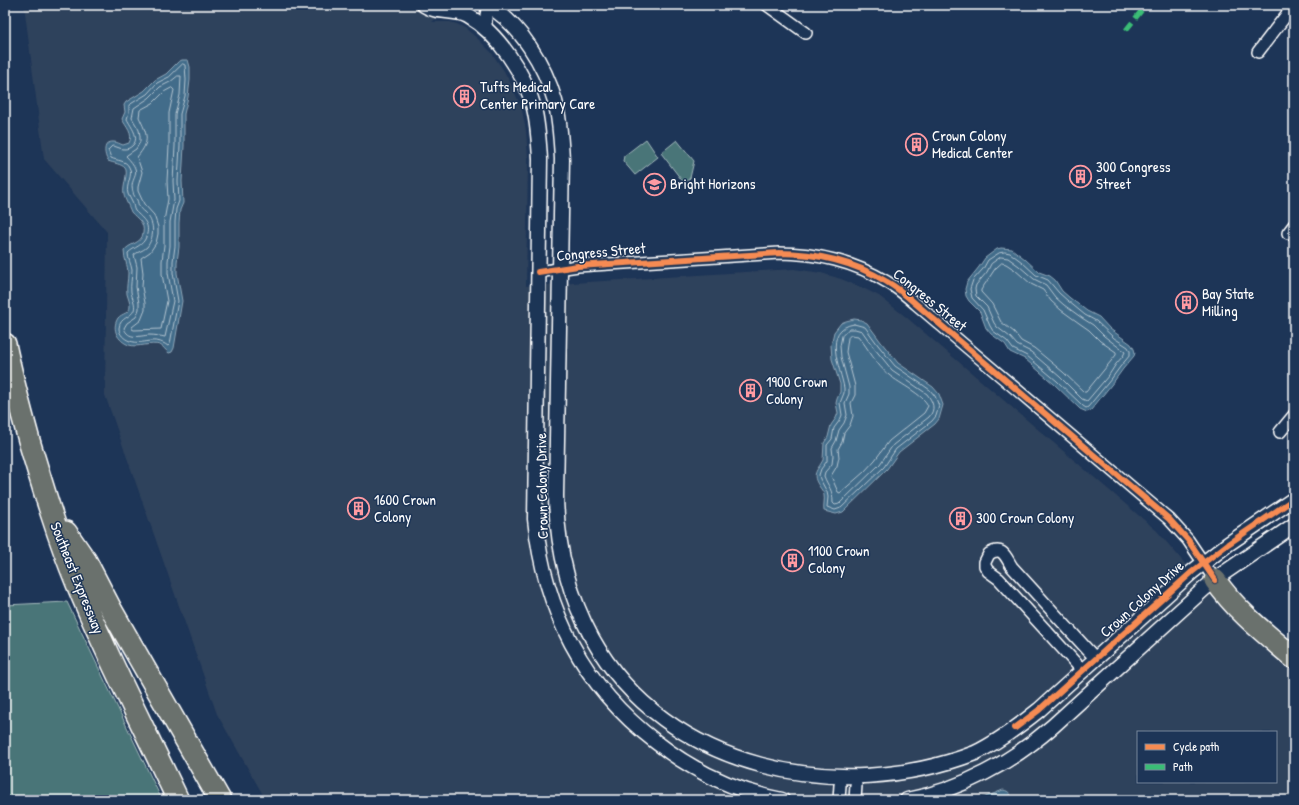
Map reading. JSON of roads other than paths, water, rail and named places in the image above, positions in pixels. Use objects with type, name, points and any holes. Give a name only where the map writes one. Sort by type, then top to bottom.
[{"type":"highway","name":"Southeast Expressway","points":[[5,344],[16,394],[49,508],[70,566],[92,619],[178,800]]},
{"type":"highway","points":[[49,508],[86,561],[112,611],[220,800]]},
{"type":"highway","points":[[1215,580],[1231,602],[1294,658]]},
{"type":"street","name":"Crown Colony Drive","points":[[424,5],[429,8],[446,8],[467,15],[486,30],[505,51],[520,74],[536,115],[540,159],[535,519],[539,549],[546,579],[555,609],[568,638],[589,674],[610,700],[633,724],[665,750],[692,767],[722,782],[750,792],[782,800]]},
{"type":"street","points":[[767,5],[806,33]]},
{"type":"street","points":[[1258,52],[1294,5]]},
{"type":"street","name":"Crown Colony Drive","points":[[492,6],[517,30],[533,53],[544,73],[555,100],[559,120],[562,148],[556,496],[558,527],[562,554],[569,582],[579,610],[592,637],[613,670],[633,693],[662,720],[695,743],[730,762],[766,774],[801,782],[856,785],[917,776],[946,766],[974,754],[1000,739],[1024,722],[1203,563],[1294,498]]},
{"type":"street","points":[[486,30],[486,15],[492,6]]},
{"type":"street","name":"Congress Street","points":[[538,272],[560,268],[622,263],[795,253],[826,257],[854,266],[872,274],[896,288],[916,304],[1163,514],[1182,534],[1215,580]]},
{"type":"street","points":[[1280,432],[1294,415]]},
{"type":"street","points":[[907,800],[932,794],[974,778],[1003,763],[1028,746],[1053,726],[1215,580],[1294,525]]},
{"type":"street","points":[[1082,670],[999,578],[987,570],[985,564],[986,558],[989,554],[994,551],[1001,552],[1006,555],[1012,567],[1095,658]]},
{"type":"street","points":[[992,574],[1000,574],[1005,572],[1008,567],[1008,559]]},
{"type":"street","points":[[839,800],[840,785]]},
{"type":"street","points":[[856,785],[856,800]]},
{"type":"water","points":[[182,60],[188,60],[190,67],[190,80],[184,114],[182,181],[183,203],[180,210],[177,262],[177,273],[182,301],[174,348],[172,352],[169,353],[163,347],[156,344],[137,346],[129,345],[122,341],[117,334],[115,326],[118,318],[130,309],[127,294],[128,270],[124,251],[142,237],[143,226],[131,212],[124,196],[126,170],[122,166],[108,161],[105,149],[107,144],[110,142],[123,145],[129,143],[131,137],[122,119],[125,112],[124,105],[126,102],[144,91],[155,80],[166,74]]},
{"type":"water","points":[[997,249],[1012,249],[1039,272],[1050,276],[1055,280],[1062,291],[1070,298],[1087,311],[1099,317],[1110,329],[1131,344],[1134,349],[1134,356],[1091,410],[1087,412],[1080,409],[1025,359],[1010,352],[1005,344],[991,334],[986,328],[980,312],[966,296],[965,289],[967,282],[985,258]]},
{"type":"water","points":[[854,319],[867,323],[898,363],[933,387],[939,394],[943,405],[939,419],[935,424],[899,452],[887,469],[843,512],[836,514],[824,511],[823,491],[815,478],[815,475],[823,460],[824,443],[828,437],[831,425],[838,413],[836,403],[840,392],[840,384],[832,359],[831,345],[834,332],[841,323]]},
{"type":"water","points":[[1003,790],[1009,792],[1012,800],[978,800]]},
{"type":"place","name":"Tufts Medical Center Primary Care","points":[[465,96]]},
{"type":"place","name":"Crown Colony Medical Center","points":[[916,145]]},
{"type":"place","name":"300 Congress Street","points":[[1081,176]]},
{"type":"place","name":"Bright Horizons","points":[[655,184]]},
{"type":"place","name":"Bay State Milling","points":[[1187,303]]},
{"type":"place","name":"1900 Crown Colony","points":[[750,391]]},
{"type":"place","name":"1600 Crown Colony","points":[[359,509]]},
{"type":"place","name":"300 Crown Colony","points":[[961,518]]},
{"type":"place","name":"1100 Crown Colony","points":[[792,560]]}]
